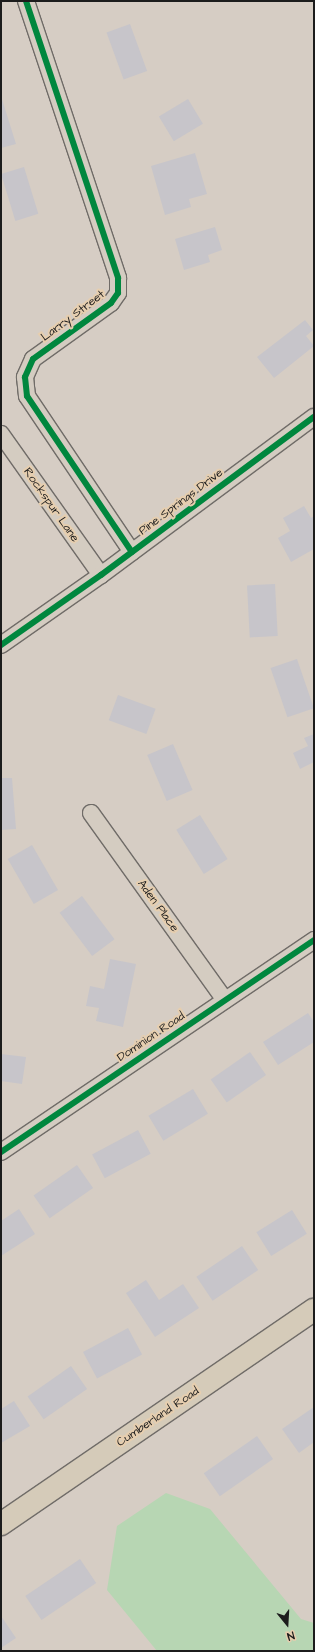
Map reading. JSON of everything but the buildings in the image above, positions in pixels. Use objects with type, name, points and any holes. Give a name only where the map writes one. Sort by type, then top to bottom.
[{"type":"main road","name":"Cumberland Road","points":[[1,1524],[314,1310]]},
{"type":"street","name":"Larry Street","points":[[26,1],[118,278],[118,293],[111,303],[32,359],[25,376],[27,396],[132,552]]},
{"type":"street","name":"Pine Springs Drive","points":[[1,645],[101,575],[314,416]]},
{"type":"street","name":"Rockspur Lane","points":[[1,434],[101,575]]},
{"type":"street","name":"Aden Place","points":[[91,813],[225,1000]]},
{"type":"street","name":"Dominion Road","points":[[1,1152],[314,940]]},
{"type":"green space","points":[[166,1493],[210,1509],[301,1619],[314,1623],[314,1651],[157,1651],[107,1590],[117,1526]]},
{"type":"cycle path","points":[[26,1],[118,278],[118,293],[111,303],[33,359],[25,377],[27,396],[132,552]]},
{"type":"cycle path","points":[[1,645],[101,575],[314,417]]},
{"type":"cycle path","points":[[1,1152],[314,940]]}]
